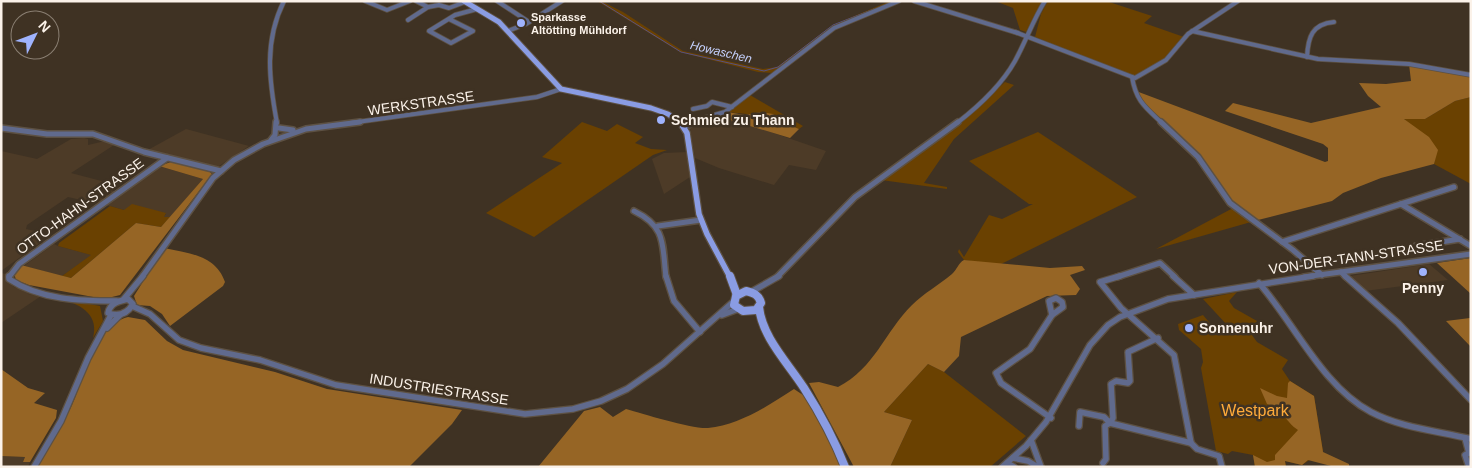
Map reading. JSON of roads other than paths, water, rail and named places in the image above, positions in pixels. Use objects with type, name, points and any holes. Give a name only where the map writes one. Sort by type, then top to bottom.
[{"type":"main road","points":[[464,1],[496,20],[519,42],[561,89],[576,94],[639,106],[678,121],[685,127],[696,201],[701,220],[713,247],[732,279],[737,295]]},
{"type":"main road","points":[[732,279],[760,298],[760,315],[767,330],[817,411],[846,467]]},
{"type":"main road","points":[[749,292],[737,295],[733,302],[738,309],[756,317],[767,330]]},
{"type":"main road","points":[[748,312],[759,307]]},
{"type":"street","points":[[283,136],[278,127],[267,62],[274,18],[284,1]]},
{"type":"street","points":[[365,1],[377,8],[391,10],[410,1]]},
{"type":"street","points":[[416,1],[428,7]]},
{"type":"street","points":[[408,20],[428,7],[439,5],[449,8],[464,1]]},
{"type":"street","points":[[497,1],[529,22]]},
{"type":"street","points":[[551,1],[557,4]]},
{"type":"street","points":[[508,31],[529,22],[562,1]]},
{"type":"street","points":[[914,1],[1015,32],[1132,78],[1139,77],[1166,60],[1192,31],[1238,1]]},
{"type":"street","points":[[749,292],[769,283],[790,265],[860,193],[946,132],[980,104],[1004,78],[1046,1]]},
{"type":"street","points":[[678,121],[697,120],[721,114],[834,28],[898,2]]},
{"type":"street","points":[[449,19],[473,31],[451,43],[428,31],[449,19],[477,9]]},
{"type":"street","points":[[1307,57],[1311,32],[1318,26],[1334,22]]},
{"type":"street","points":[[1192,31],[1307,57],[1340,61],[1409,64],[1471,75]]},
{"type":"street","points":[[1132,78],[1136,94],[1141,103],[1188,146],[1204,164],[1226,199],[1322,275]]},
{"type":"street","name":"WERKSTRASSE","points":[[136,284],[221,170],[239,156],[269,141],[306,129],[469,108],[537,97],[561,89]]},
{"type":"street","points":[[693,108],[706,106],[712,102],[732,107]]},
{"type":"street","points":[[685,127],[697,120]]},
{"type":"street","points":[[278,127],[291,130],[306,129]]},
{"type":"street","points":[[269,141],[275,136],[278,127]]},
{"type":"street","points":[[1,128],[47,134],[93,134],[167,158],[221,170]]},
{"type":"street","name":"OTTO-HAHN-STRASSE","points":[[131,303],[91,301],[28,290],[14,283],[9,279],[9,275],[19,264],[167,158]]},
{"type":"street","points":[[1282,242],[1454,187]]},
{"type":"street","points":[[1401,204],[1471,246]]},
{"type":"street","points":[[634,211],[652,220],[658,226],[662,239],[670,296],[700,332]]},
{"type":"street","points":[[658,226],[701,220]]},
{"type":"street","points":[[1416,246],[1460,239]]},
{"type":"street","name":"VON-DER-TANN-STRASSE","points":[[1008,462],[1051,418],[1089,346],[1108,326],[1128,313],[1148,305],[1232,288],[1238,289],[1259,283],[1471,254]]},
{"type":"street","points":[[1191,443],[1176,358],[1158,338],[1128,313],[1101,284],[1101,281],[1160,263],[1194,295]]},
{"type":"street","points":[[1341,272],[1398,323],[1471,400]]},
{"type":"street","points":[[760,298],[769,283]]},
{"type":"street","points":[[1259,283],[1335,382],[1354,401],[1379,416],[1468,438],[1469,453],[1465,455],[1469,467]]},
{"type":"street","points":[[34,467],[61,421],[88,358],[102,334],[110,312],[136,284]]},
{"type":"street","points":[[126,312],[131,303],[136,284]]},
{"type":"street","name":"OTTO-HAHN-STRASSE","points":[[91,301],[110,312]]},
{"type":"street","name":"INDUSTRIESTRASSE","points":[[131,303],[146,312],[170,334],[190,344],[267,362],[336,385],[524,414],[573,409],[613,396],[652,373],[733,302]]},
{"type":"street","name":"INDUSTRIESTRASSE","points":[[717,318],[738,309]]},
{"type":"street","points":[[110,312],[120,314]]},
{"type":"street","points":[[102,334],[120,314],[126,312],[146,312]]},
{"type":"street","points":[[1051,418],[1001,383],[996,373],[1030,349],[1052,315]]},
{"type":"street","points":[[1103,463],[1106,459],[1105,426],[1113,418],[1111,384],[1112,382],[1126,384],[1130,381],[1128,352],[1158,338]]},
{"type":"street","points":[[1079,426],[1080,412],[1104,417],[1110,423],[1191,443],[1197,449],[1218,456],[1222,467]]},
{"type":"street","points":[[1031,440],[1034,455],[1040,467]]},
{"type":"street","points":[[1008,462],[1028,462],[1040,467]]},
{"type":"street","points":[[1008,462],[1014,467]]},
{"type":"waterway","name":"Howaschen","points":[[599,1],[681,52],[764,71],[778,67],[833,25],[874,9]]},
{"type":"waterway","name":"Howaschen","points":[[885,5],[893,1]]},
{"type":"place","name":"Sparkasse Altötting Mühldorf","points":[[521,23]]},
{"type":"place","name":"Schmied zu Thann","points":[[661,120]]},
{"type":"place","name":"Penny","points":[[1423,272]]},
{"type":"place","name":"Sonnenuhr","points":[[1189,328]]},
{"type":"park label","name":"Westpark","points":[[1255,410]]}]
